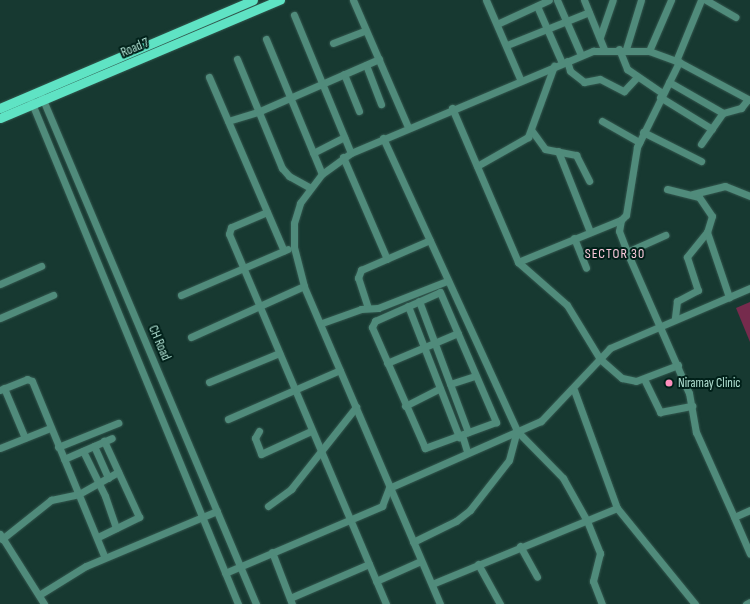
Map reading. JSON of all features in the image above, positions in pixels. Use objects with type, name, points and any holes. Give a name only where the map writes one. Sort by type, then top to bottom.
[{"type":"main road","name":"Road 7","points":[[0,118],[30,100],[39,91],[253,0]]},
{"type":"main road","name":"Road 7","points":[[0,108],[30,100],[43,101],[280,0]]},
{"type":"street","points":[[353,0],[365,31],[379,59],[408,127]]},
{"type":"street","points":[[486,0],[507,45],[520,79]]},
{"type":"street","points":[[497,24],[549,0]]},
{"type":"street","points":[[557,0],[581,55]]},
{"type":"street","points":[[584,0],[604,49]]},
{"type":"street","points":[[600,37],[613,0]]},
{"type":"street","points":[[641,0],[622,49],[625,66],[661,95],[712,129]]},
{"type":"street","points":[[649,51],[671,0]]},
{"type":"street","points":[[701,0],[669,82],[661,95],[639,142],[629,208],[621,220],[619,231],[678,365],[692,406],[696,432],[748,546],[750,554]]},
{"type":"street","points":[[706,0],[735,17]]},
{"type":"street","points":[[537,6],[564,62],[570,72],[582,81],[600,79],[624,92],[637,77]]},
{"type":"street","points":[[507,45],[589,12]]},
{"type":"street","points":[[294,16],[321,85],[351,153]]},
{"type":"street","points":[[333,43],[365,31]]},
{"type":"street","points":[[266,39],[322,174]]},
{"type":"street","points":[[440,604],[389,488],[322,324],[304,286],[294,247],[294,223],[309,187],[343,157],[383,138],[520,79],[581,55],[604,49],[649,51],[677,61],[749,100],[741,108],[723,113],[701,144]]},
{"type":"street","points":[[237,59],[285,172],[309,187]]},
{"type":"street","points":[[228,121],[260,111],[379,59]]},
{"type":"street","points":[[366,65],[381,104]]},
{"type":"street","points":[[477,166],[521,143],[532,131],[554,66]]},
{"type":"street","points":[[344,74],[359,111]]},
{"type":"street","points":[[209,77],[284,251]]},
{"type":"street","points":[[669,82],[723,113]]},
{"type":"street","name":"CH Road","points":[[39,91],[256,604]]},
{"type":"street","name":"CH Road","points":[[30,100],[238,604]]},
{"type":"street","points":[[452,108],[518,262],[566,305],[600,359],[622,378],[644,379],[678,365]]},
{"type":"street","points":[[602,121],[639,142]]},
{"type":"street","points":[[532,131],[542,147],[576,156],[589,181]]},
{"type":"street","points":[[643,132],[701,161]]},
{"type":"street","points":[[313,153],[344,137]]},
{"type":"street","points":[[383,138],[517,432],[563,478],[587,522],[600,553],[594,581],[602,604]]},
{"type":"street","points":[[558,151],[590,232]]},
{"type":"street","points":[[343,157],[387,259]]},
{"type":"street","points":[[667,190],[693,194],[725,186],[750,196]]},
{"type":"street","points":[[676,318],[677,301],[698,290],[688,257],[707,232],[711,212],[693,194]]},
{"type":"street","points":[[267,212],[229,230],[294,391],[369,564],[383,603]]},
{"type":"street","points":[[518,262],[621,220]]},
{"type":"street","points":[[707,232],[729,297]]},
{"type":"street","points":[[627,252],[665,235]]},
{"type":"street","points":[[574,238],[586,268]]},
{"type":"street","points":[[368,308],[358,274],[430,240]]},
{"type":"street","points":[[181,295],[244,266],[294,247]]},
{"type":"street","points":[[0,284],[41,266]]},
{"type":"street","points":[[322,324],[368,308],[378,308],[447,281]]},
{"type":"street","points":[[191,337],[304,286]]},
{"type":"street","points":[[225,573],[382,506],[389,488],[468,451],[541,421],[574,390],[610,348],[659,324],[750,288]]},
{"type":"street","points":[[440,292],[458,333],[475,376],[496,422],[425,448],[405,406],[373,324],[413,303],[440,292]]},
{"type":"street","points":[[0,318],[53,295]]},
{"type":"street","points":[[411,295],[424,348],[440,388],[463,435]]},
{"type":"street","points":[[413,303],[435,342],[450,384],[468,451]]},
{"type":"street","points":[[388,364],[458,333]]},
{"type":"street","points":[[210,382],[279,353]]},
{"type":"street","points":[[228,419],[340,370]]},
{"type":"street","points":[[450,384],[475,376]]},
{"type":"street","points":[[25,438],[2,389],[27,379],[32,381],[58,447],[98,537],[105,558]]},
{"type":"street","points":[[644,379],[660,412],[692,406]]},
{"type":"street","points":[[405,406],[440,388]]},
{"type":"street","points":[[574,390],[617,508],[696,604]]},
{"type":"street","points":[[268,506],[291,489],[356,407]]},
{"type":"street","points":[[58,447],[118,423]]},
{"type":"street","points":[[0,448],[50,428]]},
{"type":"street","points":[[259,431],[255,438],[261,454],[311,431]]},
{"type":"street","points":[[413,542],[456,521],[470,510],[510,460],[517,432]]},
{"type":"street","points":[[64,459],[112,438]]},
{"type":"street","points":[[98,537],[139,517],[104,441]]},
{"type":"street","points":[[94,446],[108,478]]},
{"type":"street","points":[[83,451],[99,483],[116,528]]},
{"type":"street","points":[[44,604],[1,537],[51,500],[79,494],[118,472]]},
{"type":"street","points":[[432,584],[520,546],[587,522],[617,508]]},
{"type":"street","points":[[734,517],[750,510]]},
{"type":"street","points":[[39,595],[105,558],[217,511]]},
{"type":"street","points":[[520,546],[537,577]]},
{"type":"street","points":[[272,552],[291,601],[369,564]]},
{"type":"street","points":[[376,581],[421,561]]},
{"type":"street","points":[[478,564],[500,604]]},
{"type":"street","points":[[746,604],[750,602]]},
{"type":"shaded area","points":[[750,302],[750,342],[736,308]]},
{"type":"place","name":"Niramay Clinic","points":[[669,383]]},
{"type":"district","name":"SECTOR 30","points":[[615,254]]}]
